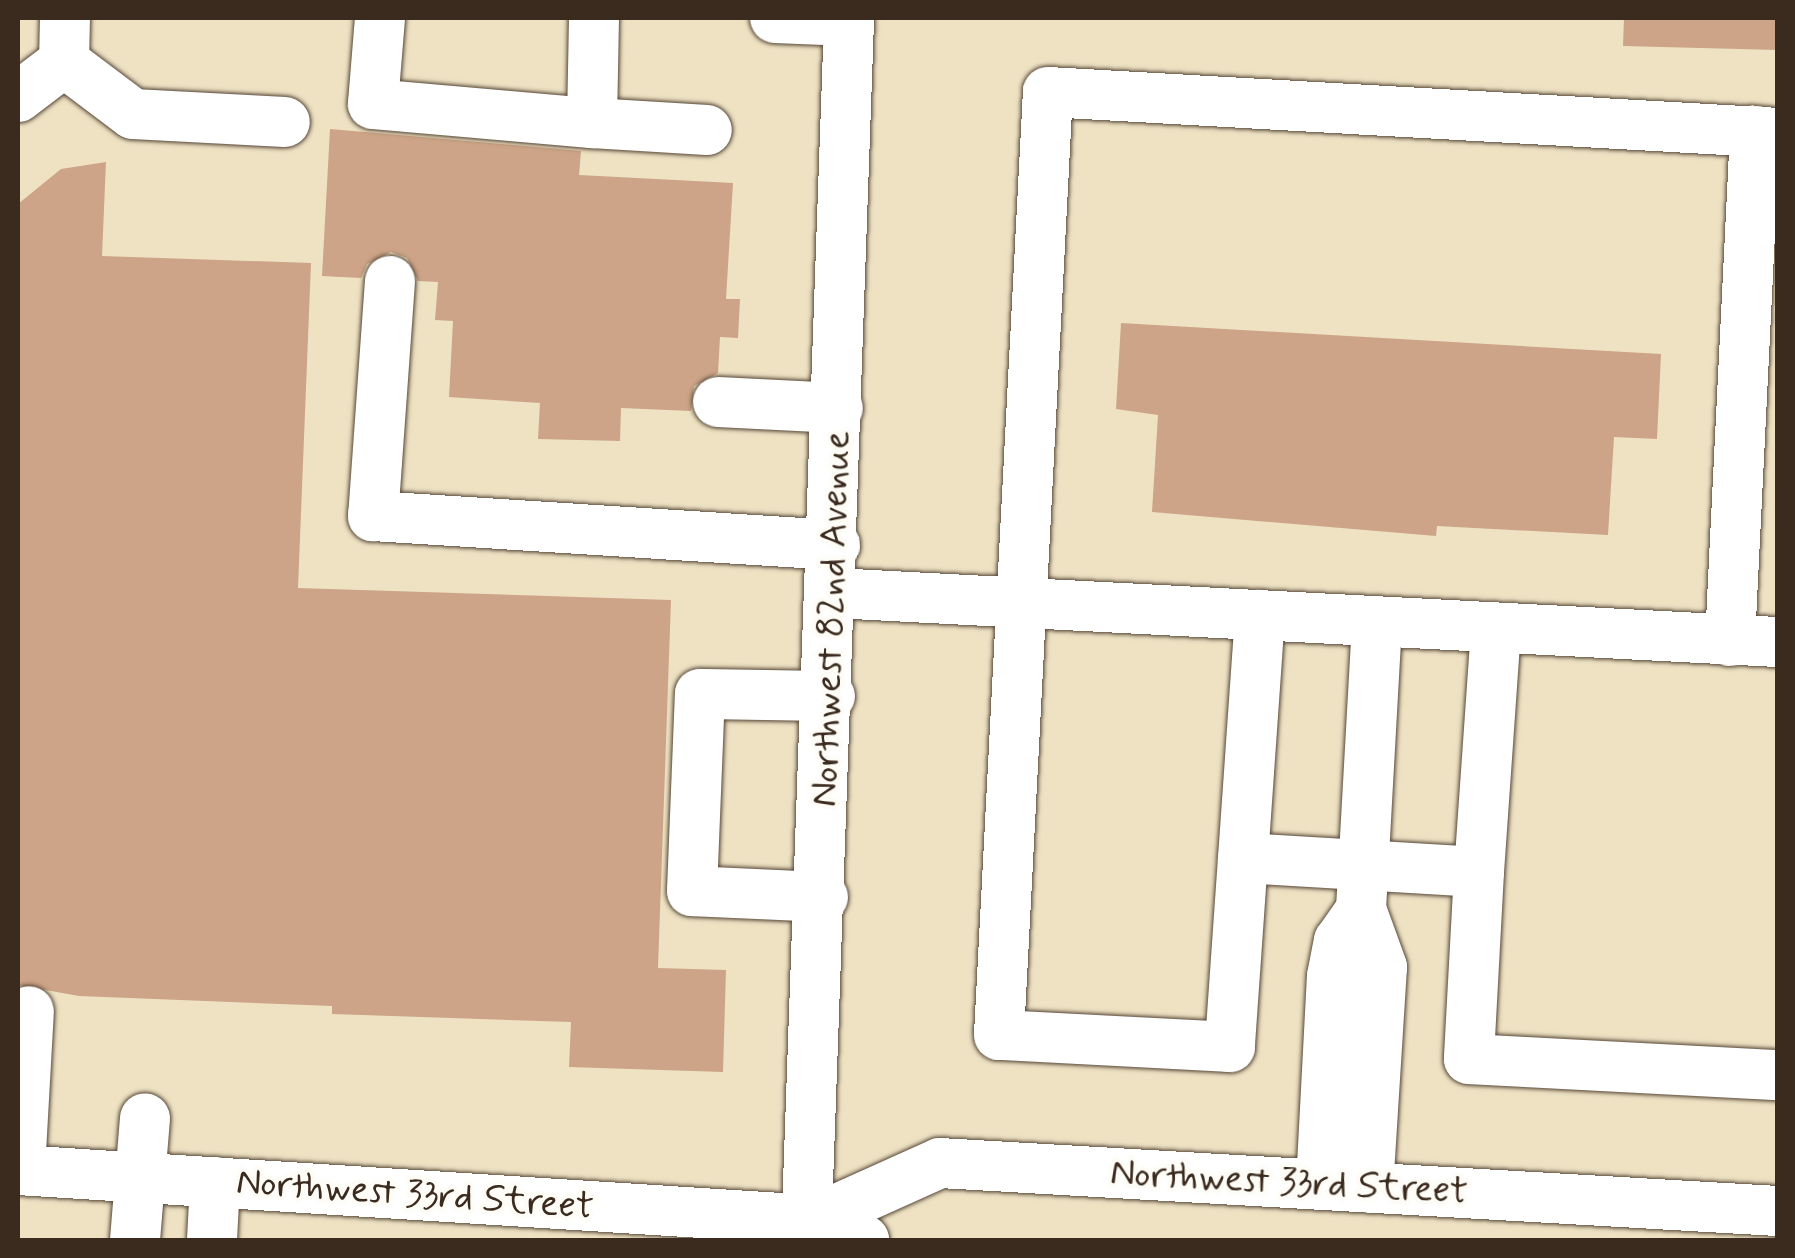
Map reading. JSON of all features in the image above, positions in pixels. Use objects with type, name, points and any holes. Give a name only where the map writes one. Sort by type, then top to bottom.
[{"type":"street","points":[[380,18],[373,104],[707,130]]},
{"type":"street","points":[[592,123],[594,18]]},
{"type":"street","points":[[775,18],[849,20]]},
{"type":"street","name":"Northwest 82nd Avenue","points":[[813,1234],[849,20]]},
{"type":"street","points":[[18,97],[64,40],[134,114],[285,122]]},
{"type":"street","points":[[390,281],[373,516],[834,569],[1023,603],[1260,615],[1496,629],[1754,641],[1766,132],[1048,92],[1023,603],[999,1035],[1230,1047],[1260,615]]},
{"type":"street","points":[[718,402],[838,408]]},
{"type":"street","points":[[1345,1186],[1382,966],[1362,887],[1376,622]]},
{"type":"street","points":[[1496,629],[1469,1058],[1778,1075]]},
{"type":"street","points":[[823,897],[692,891],[700,694],[830,696]]},
{"type":"street","points":[[1243,858],[1362,887],[1479,872]]},
{"type":"street","points":[[19,1170],[28,1010]]},
{"type":"street","points":[[135,1240],[145,1118]]},
{"type":"street","name":"Northwest 33rd Street","points":[[813,1234],[940,1163],[1778,1211]]},
{"type":"street","name":"Northwest 33rd Street","points":[[19,1170],[215,1182],[473,1220],[813,1234],[864,1240]]},
{"type":"street","points":[[212,1240],[215,1182]]},
{"type":"building","points":[[1624,18],[1778,18],[1778,50],[1623,46]]},
{"type":"building","points":[[330,129],[581,151],[579,175],[733,183],[726,299],[740,299],[738,338],[720,337],[718,373],[694,386],[691,411],[621,408],[620,441],[538,439],[540,403],[449,397],[453,321],[435,320],[438,282],[418,281],[407,258],[391,252],[367,264],[361,278],[322,276]]},
{"type":"building","points":[[106,162],[102,256],[311,263],[298,588],[671,600],[658,968],[726,970],[723,1072],[569,1067],[571,1022],[332,1014],[332,1006],[79,996],[18,985],[18,204],[61,169]]},
{"type":"building","points":[[1121,323],[1661,354],[1657,439],[1614,437],[1608,535],[1437,526],[1436,536],[1152,512],[1158,415],[1116,409]]}]
